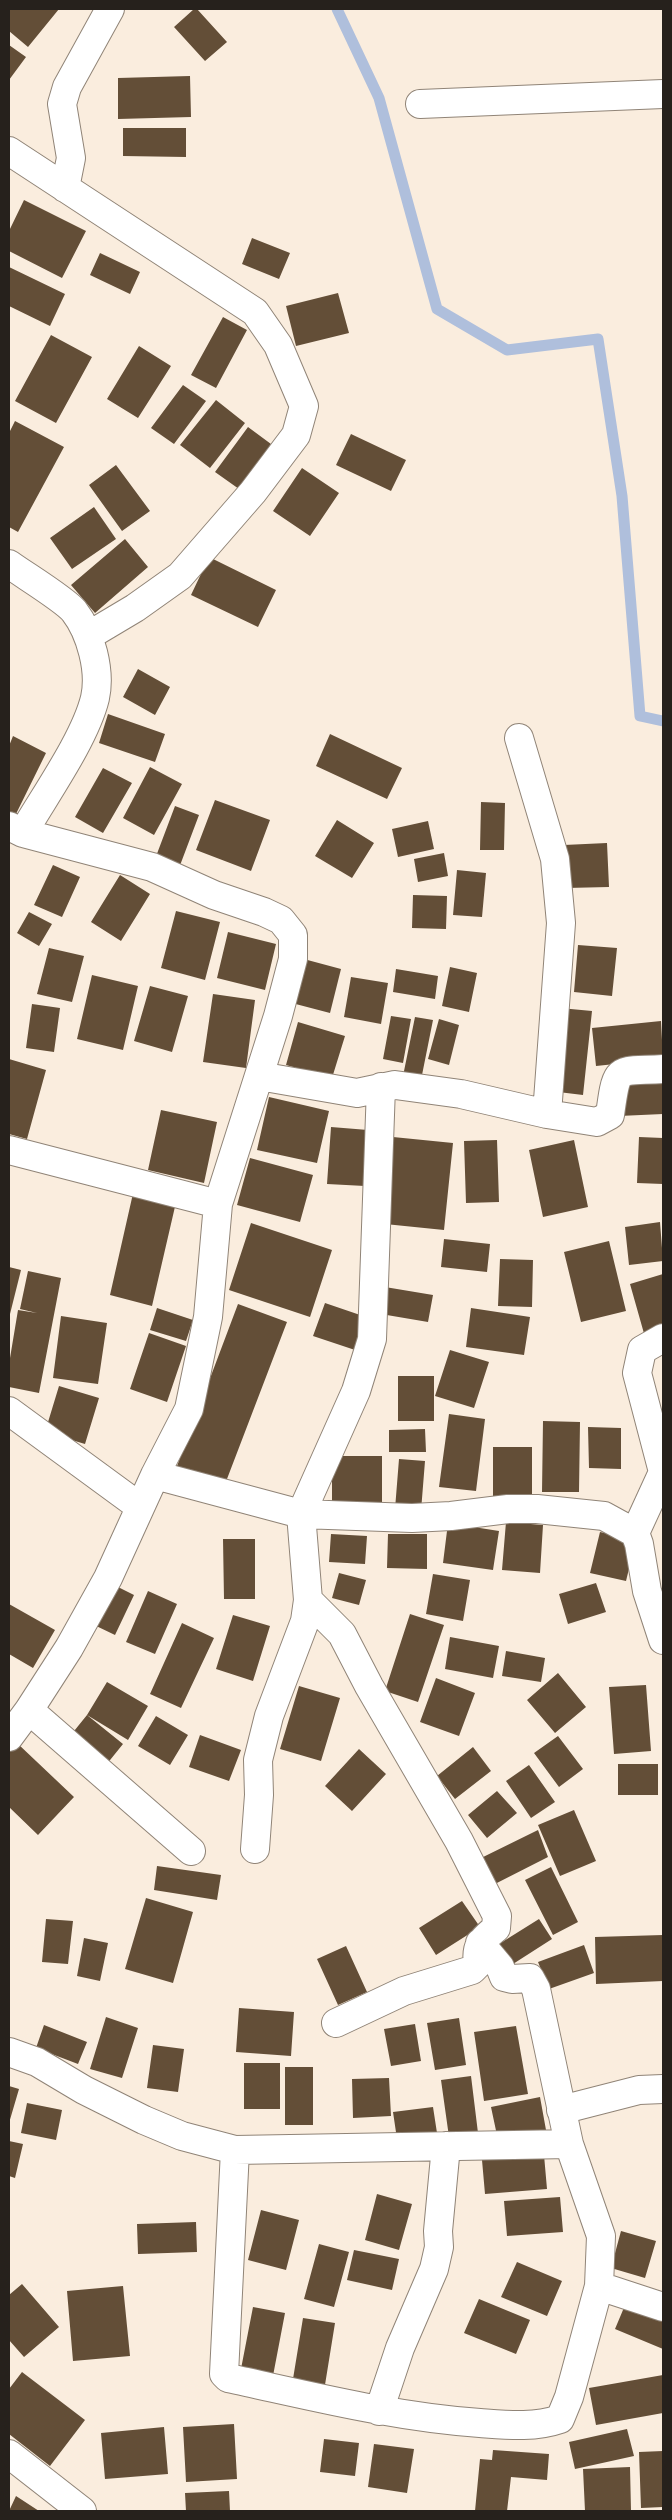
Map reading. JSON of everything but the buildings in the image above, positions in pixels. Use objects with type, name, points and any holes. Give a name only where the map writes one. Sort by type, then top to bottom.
[{"type":"street","points":[[65,188],[71,158],[62,104],[67,87],[110,9]]},
{"type":"street","points":[[420,104],[663,94]]},
{"type":"street","points":[[9,151],[255,312],[278,346],[304,406],[296,435],[254,492],[180,576],[135,608],[88,636]]},
{"type":"street","points":[[9,564],[73,610],[88,636],[95,664],[95,697],[84,729],[16,830],[152,866],[214,895],[264,912],[281,920],[294,935],[293,959],[278,1016],[218,1204],[208,1318],[189,1408],[155,1475],[108,1578],[69,1648],[30,1710],[9,1737]]},
{"type":"street","points":[[519,738],[555,859],[561,923],[547,1114]]},
{"type":"street","points":[[259,1076],[357,1093],[394,1084],[460,1094],[547,1114],[597,1122],[604,1120],[610,1115],[615,1082],[620,1074],[629,1069],[663,1069]]},
{"type":"street","points":[[255,1849],[258,1760],[269,1716],[305,1621],[308,1600],[301,1514],[356,1391],[372,1339],[382,1087]]},
{"type":"street","points":[[9,1150],[218,1204]]},
{"type":"street","points":[[635,1533],[663,1472],[637,1373],[642,1350],[663,1338]]},
{"type":"street","points":[[9,1412],[140,1507]]},
{"type":"street","points":[[155,1475],[301,1514],[412,1518],[451,1516],[508,1509],[538,1509],[604,1516],[635,1533],[639,1544],[647,1591],[663,1640]]},
{"type":"street","points":[[308,1600],[342,1634],[369,1686],[459,1841],[497,1916],[496,1928],[480,1943],[476,1952],[478,1964],[472,1970],[404,1991],[336,2023]]},
{"type":"street","points":[[30,1710],[191,1852]]},
{"type":"street","points":[[235,2150],[225,2378],[379,2411],[427,2419],[514,2425],[544,2424],[560,2419],[569,2398],[599,2286],[601,2236],[560,2110],[536,1989],[530,1978],[512,1979],[504,1976],[500,1967],[480,1943]]},
{"type":"street","points":[[9,2052],[37,2062],[84,2090],[144,2120],[182,2136],[235,2150],[570,2144]]},
{"type":"street","points":[[560,2110],[639,2090],[663,2089]]},
{"type":"street","points":[[379,2411],[400,2348],[436,2262],[439,2248],[438,2230],[446,2146]]},
{"type":"street","points":[[599,2286],[663,2306]]},
{"type":"street","points":[[9,2454],[82,2511]]},
{"type":"waterway","points":[[337,9],[379,98],[437,309],[507,350],[598,339],[622,496],[640,716],[663,721]]}]
